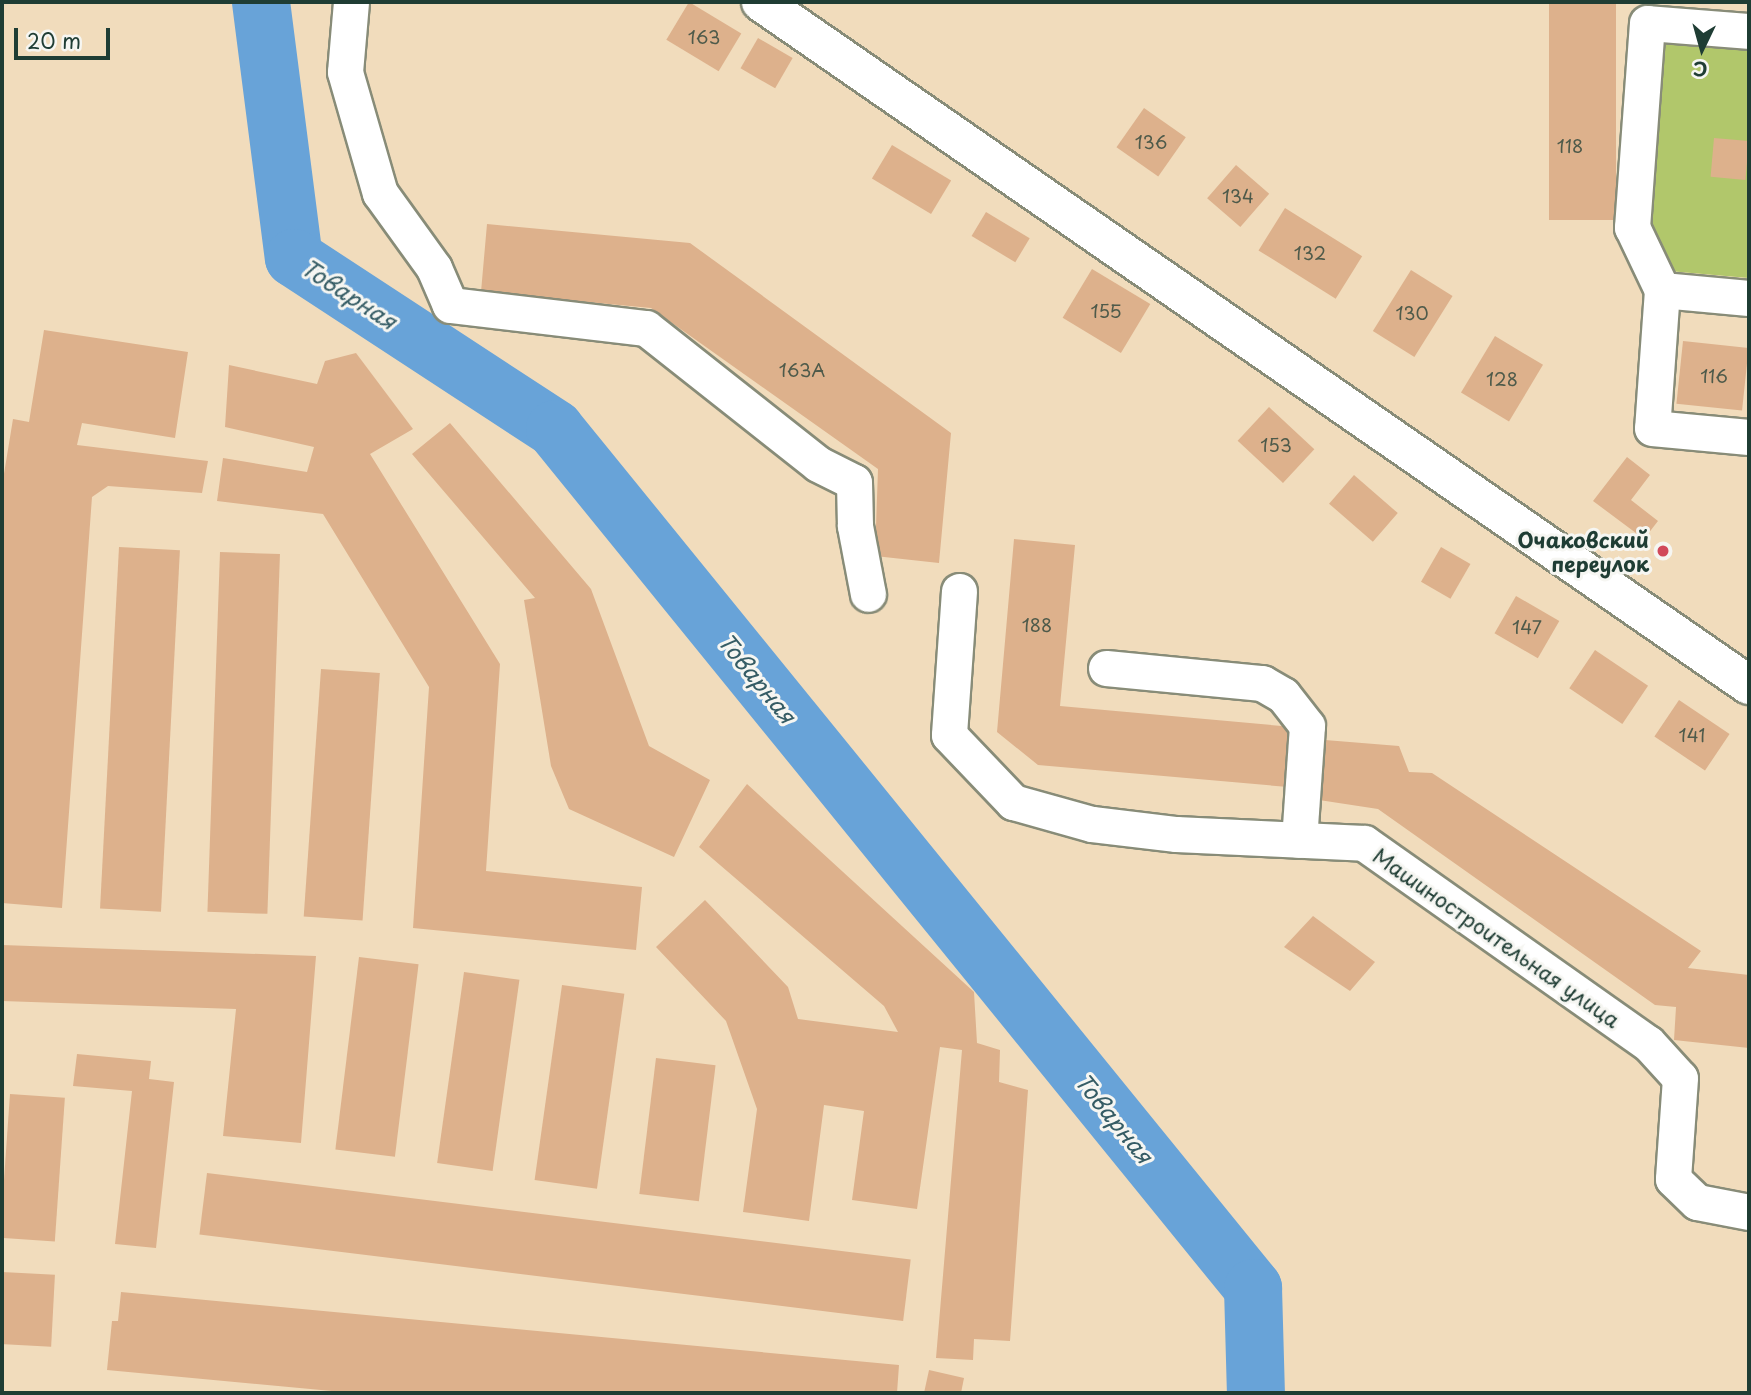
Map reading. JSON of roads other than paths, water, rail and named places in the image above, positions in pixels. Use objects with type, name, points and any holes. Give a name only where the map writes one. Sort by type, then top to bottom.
[{"type":"main road","points":[[761,2],[1749,685]]},
{"type":"lane","points":[[351,2],[345,72],[380,193],[434,268],[450,305],[646,328],[818,464],[854,482],[855,526],[868,594]]},
{"type":"lane","points":[[1749,31],[1647,23],[1632,227],[1662,290],[1652,428],[1749,437]]},
{"type":"lane","points":[[1662,290],[1749,299]]},
{"type":"lane","name":"Машиностроительная улица","points":[[958,591],[949,735],[1013,802],[1092,824],[1364,843],[1648,1043],[1680,1078],[1673,1179],[1697,1202],[1749,1212]]},
{"type":"lane","points":[[1106,668],[1262,683],[1283,695],[1307,726],[1299,840]]},
{"type":"waterway","name":"Товарная","points":[[261,2],[294,258],[555,429],[1253,1288],[1256,1393]]},
{"type":"place","name":"Очаковский переулок","points":[[1663,551]]}]
